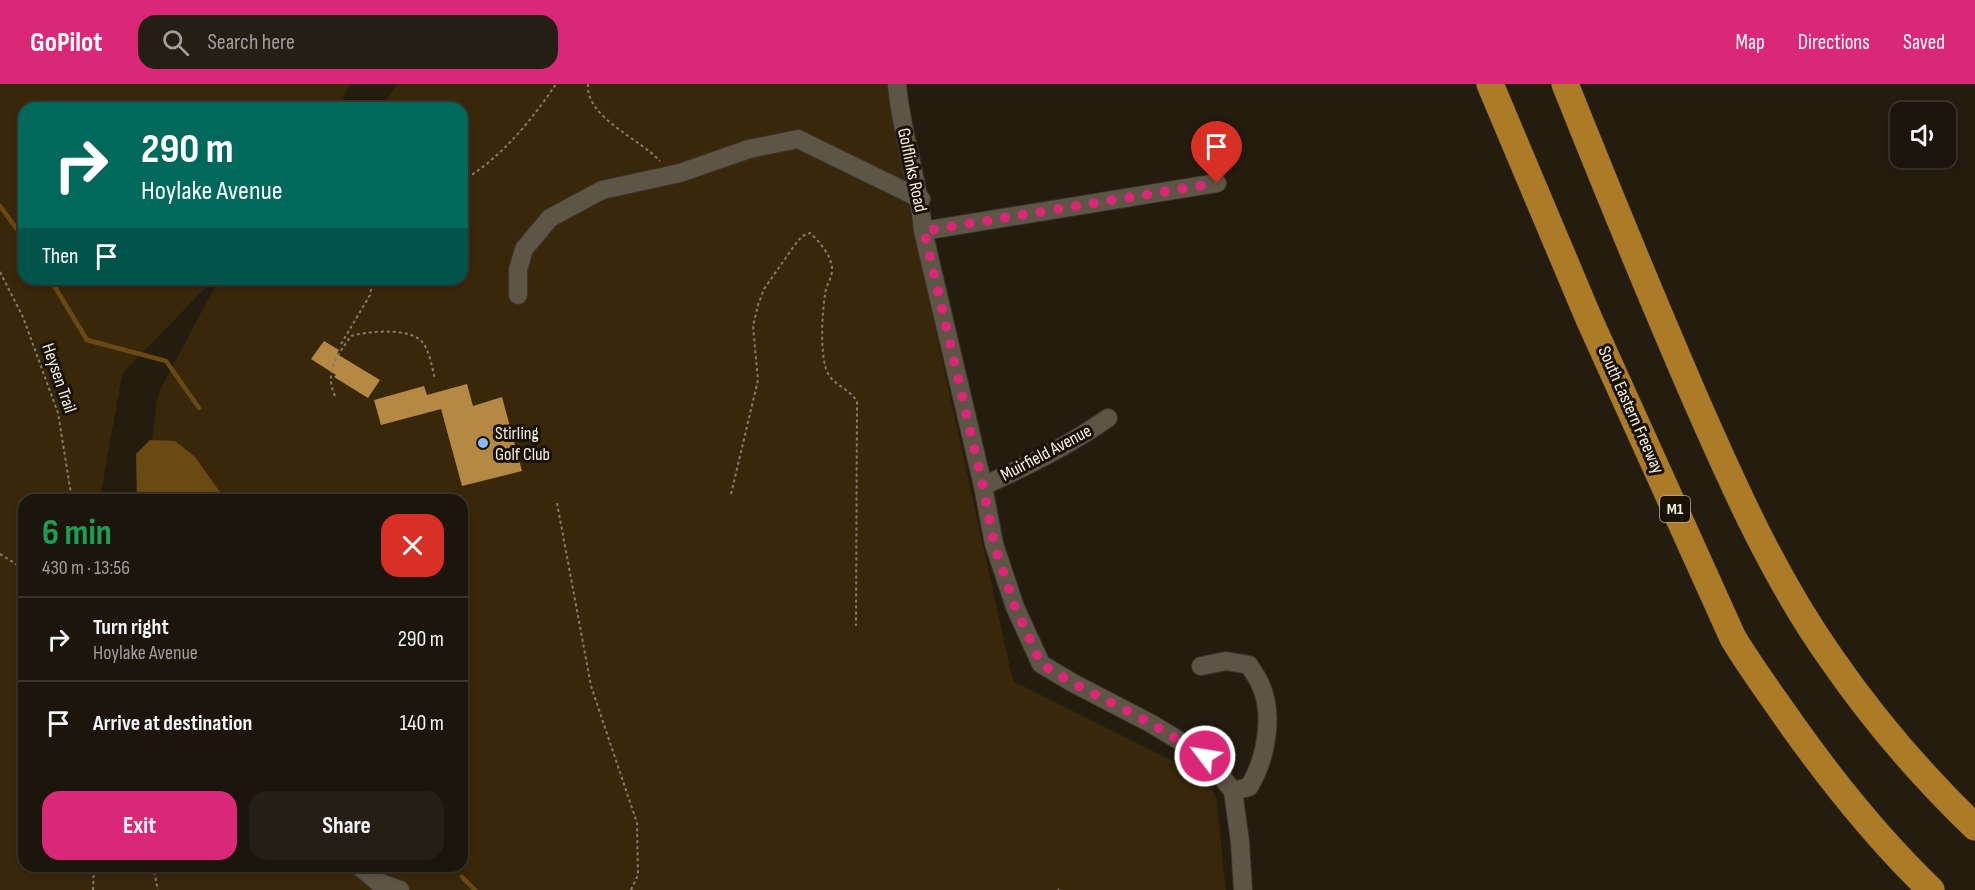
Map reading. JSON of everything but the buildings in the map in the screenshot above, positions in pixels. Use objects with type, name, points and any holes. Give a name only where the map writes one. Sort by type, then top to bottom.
[{"type":"highway","name":"South Eastern Freeway","points":[[1490,84],[1594,329],[1733,638],[1748,664],[1832,780],[1902,862],[1931,890]]},
{"type":"highway","points":[[1565,84],[1632,254],[1724,463],[1790,592],[1831,658],[1878,720],[1940,793],[1975,827]]},
{"type":"street","name":"Golflinks Road","points":[[897,84],[899,111],[921,199],[924,231],[983,486],[994,544],[1015,607],[1041,664],[1150,723],[1205,756],[1233,791]]},
{"type":"street","points":[[518,295],[518,270],[524,249],[550,218],[602,189],[680,173],[749,149],[798,139],[921,199]]},
{"type":"street","points":[[924,231],[1217,183]]},
{"type":"street","name":"Muirfield Avenue","points":[[983,486],[1033,464],[1077,440],[1108,418]]},
{"type":"street","points":[[1201,666],[1226,661],[1249,665],[1262,687],[1269,729],[1258,772],[1250,787],[1233,791],[1240,842],[1243,890]]},
{"type":"street","points":[[366,872],[378,882],[400,890]]},
{"type":"path","points":[[468,177],[493,158],[513,137],[545,101],[556,84]]},
{"type":"path","points":[[588,84],[592,105],[662,163]]},
{"type":"path","points":[[731,494],[758,380],[753,326],[758,305],[764,289],[794,246],[802,236],[810,233],[819,241],[833,271],[825,293],[826,368],[829,377],[852,392],[857,402],[856,626]]},
{"type":"path","name":"Heysen Trail","points":[[0,272],[23,317],[58,412],[71,494]]},
{"type":"path","points":[[341,344],[370,295],[372,285]]},
{"type":"path","points":[[335,396],[329,375],[351,336],[363,332],[416,336],[423,342],[428,353],[435,379]]},
{"type":"path","points":[[557,503],[591,686],[637,823],[638,875],[631,890]]},
{"type":"path","points":[[0,554],[18,565]]},
{"type":"path","points":[[93,890],[94,872]]},
{"type":"path","points":[[154,872],[158,890]]},
{"type":"shaded area","name":"Stirling Golf Club","points":[[0,84],[350,84],[341,102],[18,102],[18,285],[208,285],[122,374],[101,494],[18,494],[18,859],[15,862],[18,860],[18,872],[468,872],[468,494],[145,494],[158,394],[216,285],[468,285],[468,102],[384,102],[398,84],[895,84],[910,214],[1013,681],[1193,771],[1207,781],[1216,797],[1226,890],[0,890]]},
{"type":"shaded area","points":[[150,440],[175,441],[195,457],[221,494],[137,494],[136,454]]},
{"type":"waterway","points":[[0,206],[18,231]]},
{"type":"waterway","points":[[54,285],[87,340],[166,361],[199,408]]},
{"type":"waterway","points":[[462,877],[475,890]]},
{"type":"place","name":"Stirling Golf Club","points":[[483,443]]},
{"type":"route","points":[[1205,756],[1150,723],[1041,664],[1015,607],[994,544],[983,486],[924,231],[1217,183]]}]
